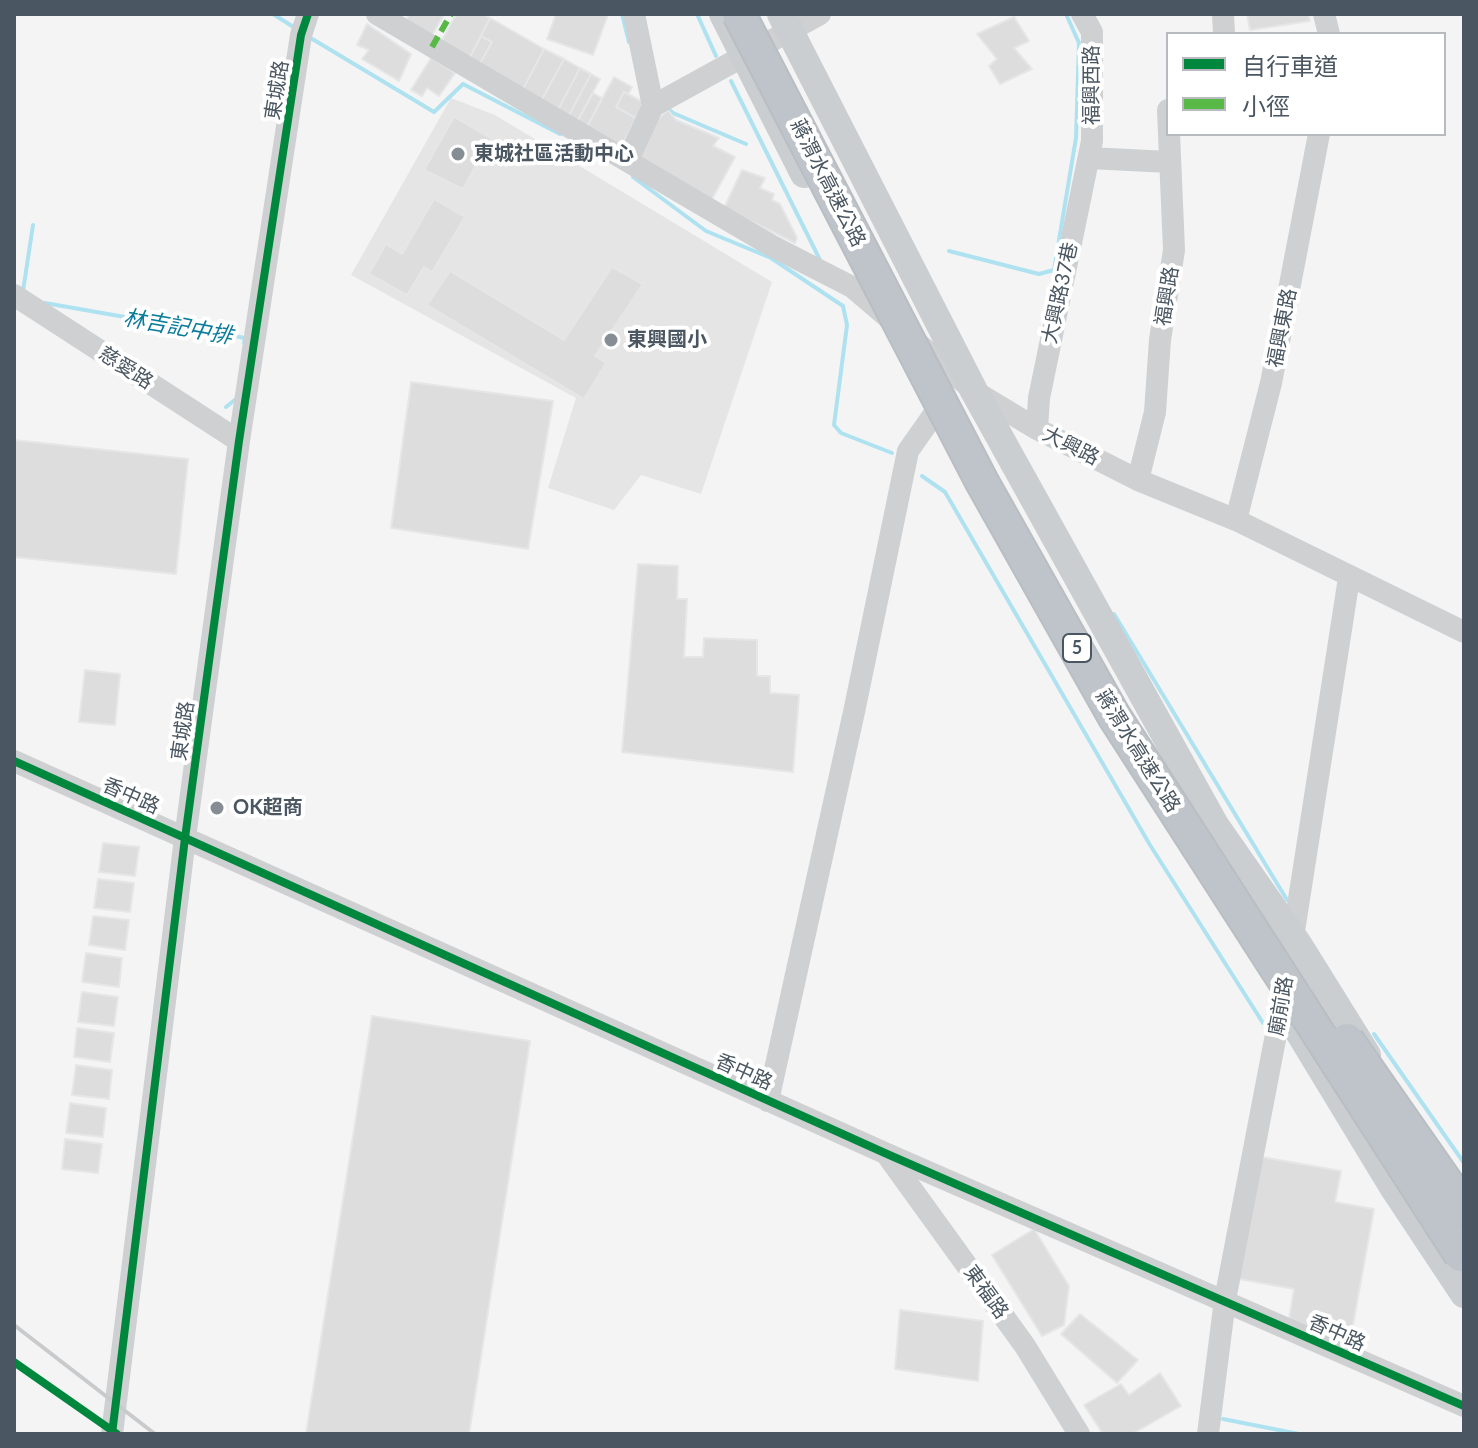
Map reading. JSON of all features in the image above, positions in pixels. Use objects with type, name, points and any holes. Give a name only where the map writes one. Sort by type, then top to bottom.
[{"type":"highway","name":"蔣渭水高速公路","points":[[739,14],[982,482],[1114,716],[1461,1255]]},
{"type":"highway","name":"蔣渭水高速公路","points":[[759,14],[965,412],[1210,839],[1464,1205]]},
{"type":"main road","points":[[723,14],[870,299],[1003,540],[1182,846],[1393,1187],[1464,1294]]},
{"type":"main road","points":[[786,23],[974,391],[1215,825],[1293,938],[1464,1205]]},
{"type":"main road","points":[[807,180],[813,163],[823,151],[839,149],[854,157]]},
{"type":"main road","points":[[1003,540],[1023,548],[1035,548],[1042,539],[1046,520]]},
{"type":"street","points":[[377,14],[628,160],[653,106],[634,14]]},
{"type":"street","points":[[653,106],[743,58],[786,23],[820,14]]},
{"type":"street","name":"福興西路","points":[[1082,14],[1092,32],[1092,141],[1089,158]]},
{"type":"street","name":"東城路","points":[[112,1434],[185,838],[239,441],[304,25]]},
{"type":"street","name":"福興路","points":[[1138,480],[1155,412],[1160,340],[1174,250],[1168,136]]},
{"type":"street","name":"福興東路","points":[[1236,520],[1271,383],[1319,136]]},
{"type":"street","points":[[1089,158],[1169,162]]},
{"type":"street","name":"大興路37巷","points":[[1037,429],[1039,398],[1089,158]]},
{"type":"street","name":"大興路","points":[[628,160],[710,210],[870,299],[974,391],[1037,429],[1138,480],[1236,520],[1464,632]]},
{"type":"street","name":"慈愛路","points":[[14,295],[239,441]]},
{"type":"street","points":[[768,1101],[908,451],[934,414]]},
{"type":"street","name":"廟前路","points":[[1208,1434],[1225,1300],[1282,1004],[1349,578]]},
{"type":"street","name":"香中路","points":[[14,761],[887,1154],[1464,1406]]},
{"type":"street","name":"東福路","points":[[887,1154],[1025,1346],[1079,1434]]},
{"type":"shaded area","name":"東興國小","points":[[451,98],[495,115],[772,282],[701,494],[641,475],[614,510],[548,488],[576,398],[351,275]]},
{"type":"building","points":[[409,14],[444,14],[430,39],[405,24]]},
{"type":"building","points":[[456,14],[483,14],[490,18],[467,63],[438,48]]},
{"type":"building","points":[[556,14],[608,15],[593,55],[547,39]]},
{"type":"building","points":[[1247,14],[1308,14],[1310,21],[1250,30]]},
{"type":"building","points":[[1014,17],[1029,41],[1014,48],[1032,69],[1000,84],[989,66],[997,59],[977,34]]},
{"type":"building","points":[[490,18],[544,49],[521,93],[477,69],[492,42],[481,36]]},
{"type":"building","points":[[367,24],[411,54],[399,81],[362,59],[369,50],[357,45]]},
{"type":"building","points":[[481,36],[492,42],[477,69],[467,63]]},
{"type":"building","points":[[544,49],[564,59],[540,103],[521,93]]},
{"type":"building","points":[[431,58],[455,73],[439,96],[427,88],[422,96],[411,90]]},
{"type":"building","points":[[564,59],[580,68],[557,112],[540,103]]},
{"type":"building","points":[[580,68],[591,74],[568,117],[557,112]]},
{"type":"building","points":[[591,74],[600,79],[577,122],[568,117]]},
{"type":"building","points":[[614,77],[632,87],[628,94],[624,92],[616,107],[636,118],[622,146],[587,127]]},
{"type":"building","points":[[624,92],[645,103],[636,118],[616,107]]},
{"type":"building","points":[[593,93],[602,98],[587,127],[577,122]]},
{"type":"building","points":[[668,110],[676,120],[719,138],[713,146],[735,157],[711,201],[638,160],[657,120]]},
{"type":"building","name":"東城社區活動中心","points":[[454,117],[491,138],[463,189],[424,170]]},
{"type":"building","points":[[742,170],[765,178],[760,188],[774,194],[772,200],[780,204],[797,238],[795,243],[724,208]]},
{"type":"building","points":[[434,199],[465,217],[432,272],[424,267],[407,295],[369,274],[386,244],[402,254]]},
{"type":"building","points":[[612,267],[643,284],[595,356],[606,363],[584,399],[427,305],[450,271],[564,340]]},
{"type":"building","points":[[411,382],[553,401],[528,549],[391,528]]},
{"type":"building","points":[[14,440],[188,459],[176,574],[14,557]]},
{"type":"building","points":[[638,564],[678,566],[677,599],[687,599],[684,657],[703,657],[704,638],[757,640],[757,676],[770,676],[770,693],[799,695],[793,772],[622,752]]},
{"type":"building","points":[[85,670],[120,674],[115,725],[79,722]]},
{"type":"building","points":[[103,843],[139,847],[135,876],[99,872]]},
{"type":"building","points":[[98,879],[134,883],[130,912],[94,908]]},
{"type":"building","points":[[93,916],[129,920],[125,950],[89,945]]},
{"type":"building","points":[[86,953],[122,958],[119,987],[82,982]]},
{"type":"building","points":[[82,992],[118,997],[114,1026],[78,1022]]},
{"type":"building","points":[[372,1016],[530,1041],[469,1434],[306,1434]]},
{"type":"building","points":[[77,1028],[114,1033],[110,1062],[74,1057]]},
{"type":"building","points":[[76,1065],[112,1070],[109,1099],[72,1095]]},
{"type":"building","points":[[70,1103],[106,1108],[103,1137],[66,1133]]},
{"type":"building","points":[[65,1139],[102,1144],[98,1173],[62,1169]]},
{"type":"building","points":[[1262,1157],[1341,1171],[1335,1202],[1374,1209],[1351,1336],[1288,1325],[1294,1289],[1239,1279]]},
{"type":"building","points":[[1034,1229],[1069,1286],[1064,1325],[1042,1336],[992,1255]]},
{"type":"building","points":[[900,1310],[983,1321],[978,1381],[895,1369]]},
{"type":"building","points":[[1080,1314],[1138,1360],[1117,1383],[1061,1334]]},
{"type":"building","points":[[1160,1373],[1181,1406],[1132,1434],[1103,1434],[1084,1405],[1121,1384],[1129,1395]]},
{"type":"waterway","points":[[273,14],[295,28]]},
{"type":"waterway","points":[[622,14],[629,42]]},
{"type":"waterway","points":[[697,14],[716,56]]},
{"type":"waterway","points":[[949,251],[1039,274],[1054,270],[1076,138],[1079,43],[1066,14]]},
{"type":"waterway","points":[[309,37],[434,112],[463,84],[560,134]]},
{"type":"waterway","points":[[731,81],[820,260]]},
{"type":"waterway","points":[[665,106],[673,113],[746,144]]},
{"type":"waterway","points":[[633,177],[706,231],[771,258],[843,306],[847,325],[834,425],[841,433],[892,453]]},
{"type":"waterway","points":[[23,291],[33,225]]},
{"type":"waterway","name":"林吉記中排","points":[[45,303],[245,338],[244,343]]},
{"type":"waterway","name":"林吉記中排","points":[[226,407],[236,399]]},
{"type":"waterway","points":[[922,476],[945,492],[1150,845],[1263,1023]]},
{"type":"waterway","points":[[1114,614],[1287,900]]},
{"type":"waterway","points":[[1374,1034],[1464,1163]]},
{"type":"waterway","points":[[1223,1419],[1299,1434]]},
{"type":"railway","points":[[14,1325],[155,1434]]},
{"type":"marked path","points":[[432,47],[451,14]]},
{"type":"cycle path","points":[[112,1434],[185,838],[239,441],[301,35],[308,14]]},
{"type":"cycle path","points":[[14,761],[887,1154],[1464,1406]]},
{"type":"cycle path","points":[[14,1362],[117,1434]]},
{"type":"place","name":"東城社區活動中心","points":[[458,154]]},
{"type":"place","name":"東興國小","points":[[611,340]]},
{"type":"place","name":"OK超商","points":[[217,808]]}]
